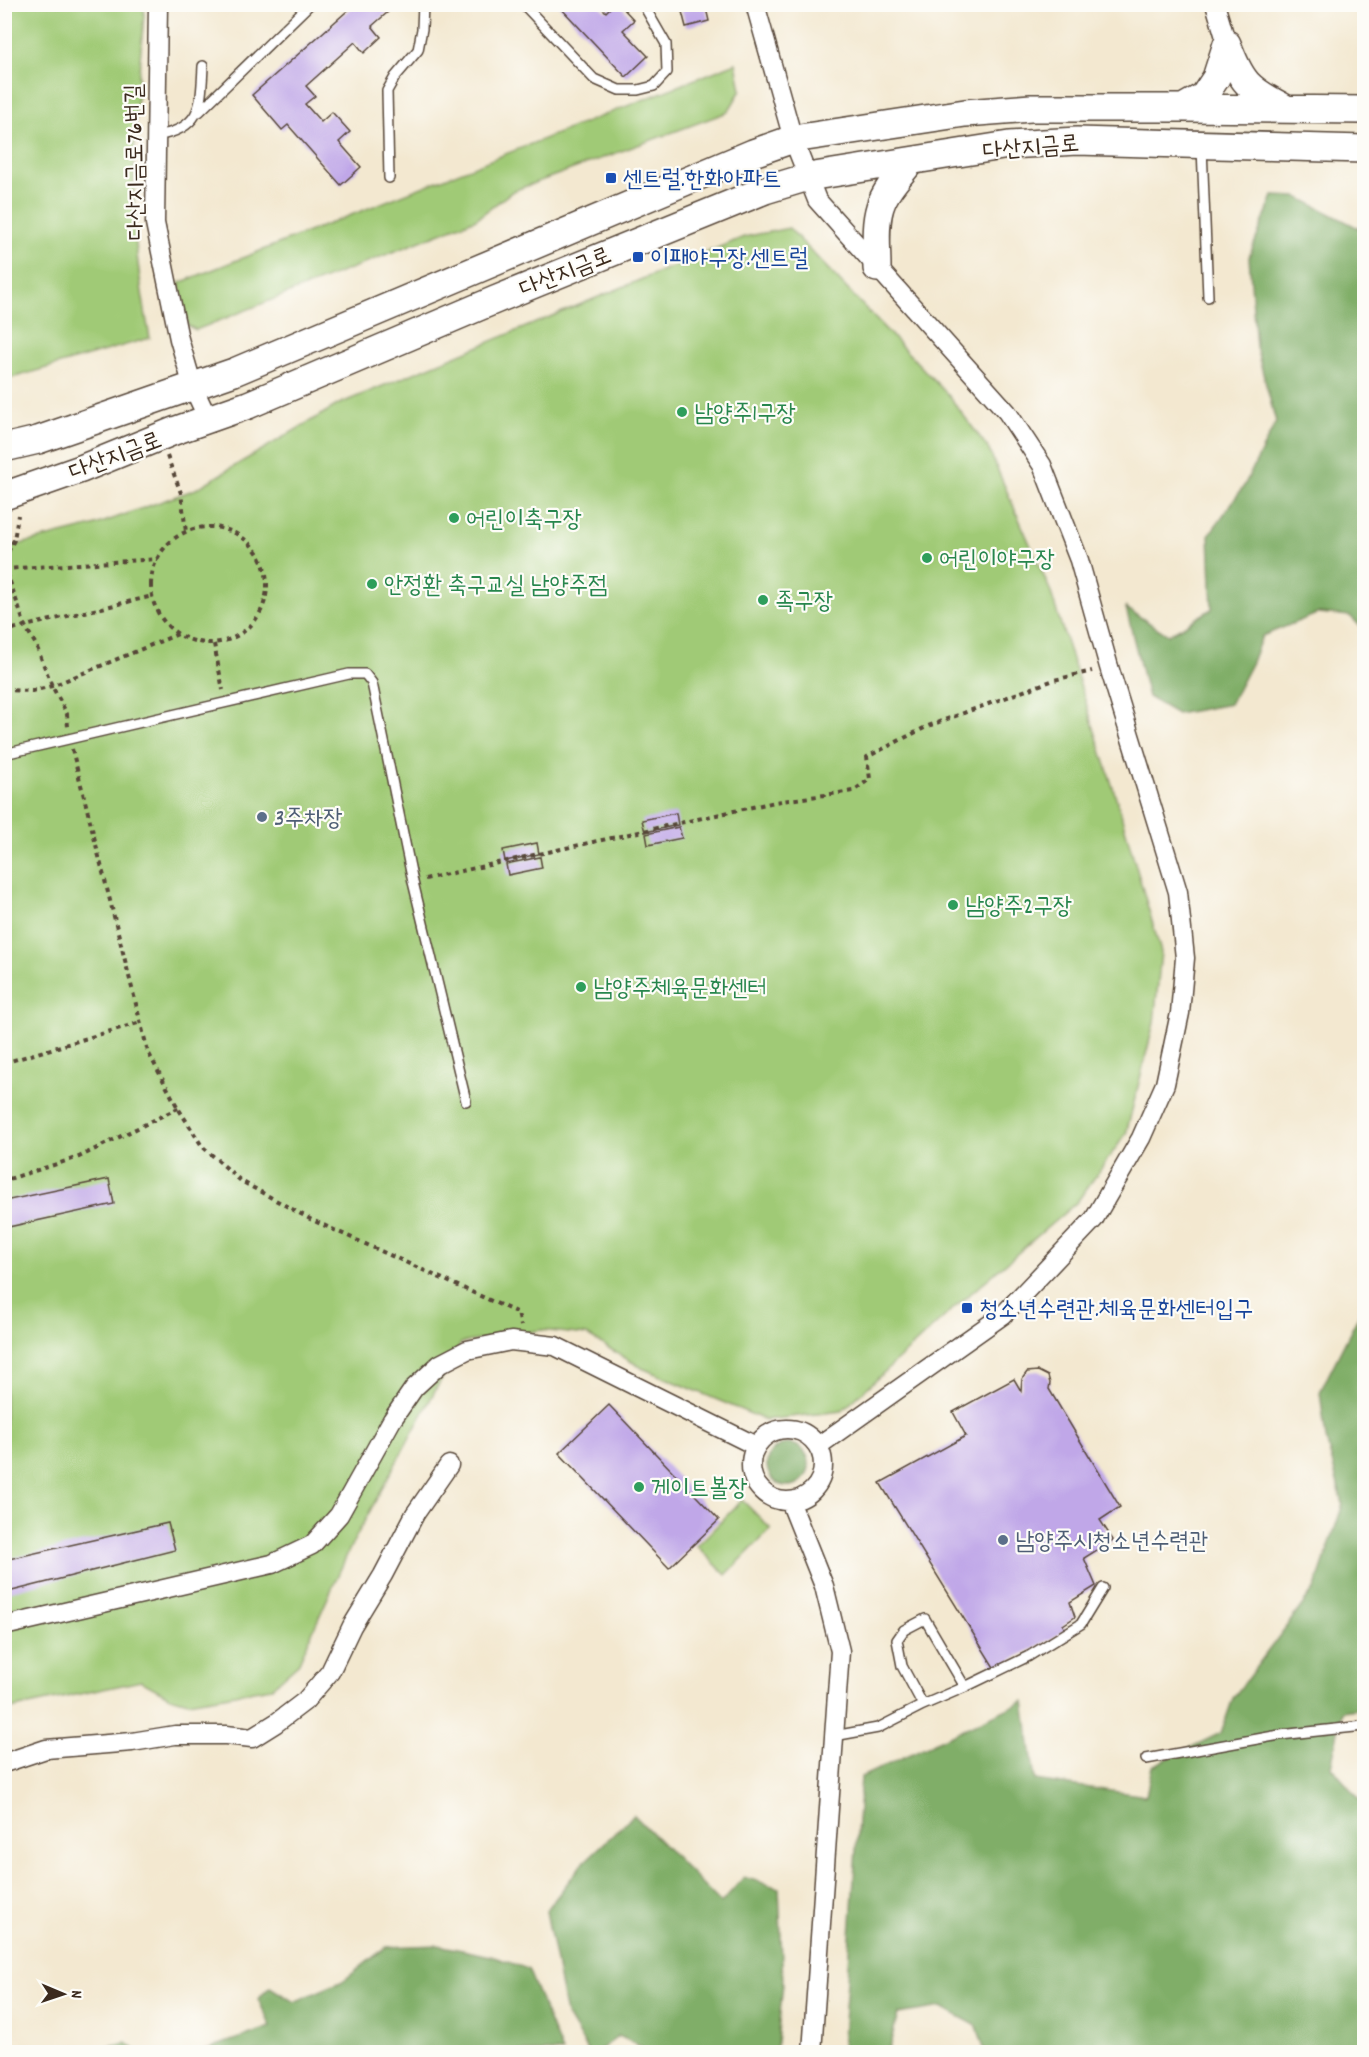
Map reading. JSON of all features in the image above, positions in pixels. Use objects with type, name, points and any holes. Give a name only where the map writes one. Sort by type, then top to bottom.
[{"type":"street","name":"다산지금로76번길","points":[[158,4],[154,223],[179,339],[193,387],[208,419]]},
{"type":"street","points":[[755,4],[794,139],[817,200],[1007,412],[1042,465],[1079,560],[1109,667],[1178,892],[1185,958],[1180,1013],[1165,1084],[1141,1138],[1094,1219],[1003,1315],[818,1446]]},
{"type":"street","points":[[1215,4],[1235,66],[1245,82],[1257,94],[1287,109]]},
{"type":"street","points":[[1184,108],[1203,96],[1216,78],[1227,44]]},
{"type":"street","name":"다산지금로","points":[[4,448],[38,440],[234,372],[753,153],[794,139],[965,113],[1031,108],[1365,110]]},
{"type":"street","name":"다산지금로","points":[[11,505],[81,469],[248,405],[495,300],[754,194],[808,177],[1010,145],[1066,141],[1365,149]]},
{"type":"street","points":[[878,268],[877,227],[880,207],[892,185],[911,161]]},
{"type":"street","points":[[4,1626],[272,1564],[312,1545],[339,1515],[392,1420],[414,1388],[440,1364],[467,1350],[512,1341],[555,1346],[756,1446]]},
{"type":"street","points":[[789,1428],[811,1437],[818,1446],[823,1459],[823,1472],[818,1483],[810,1492],[800,1498],[776,1499],[757,1486],[752,1475],[753,1452],[767,1434],[789,1428]]},
{"type":"street","points":[[4,1763],[46,1749],[175,1736],[226,1735],[252,1738],[276,1723],[305,1701],[330,1672],[352,1626],[383,1575],[415,1514],[449,1465]]},
{"type":"street","points":[[790,1500],[824,1586],[840,1651],[812,2052]]},
{"type":"lane","points":[[155,136],[166,135],[186,125],[310,4]]},
{"type":"lane","points":[[389,178],[387,91],[395,76],[418,50],[423,4]]},
{"type":"lane","points":[[523,4],[594,79],[619,90],[638,90],[654,86],[667,72],[666,44],[643,4]]},
{"type":"lane","points":[[199,112],[203,66]]},
{"type":"lane","points":[[1202,144],[1208,297]]},
{"type":"lane","points":[[4,754],[349,674],[365,674],[372,683],[413,882],[466,1101]]},
{"type":"lane","points":[[834,1736],[878,1728],[1029,1656],[1081,1624],[1103,1588]]},
{"type":"lane","points":[[923,1705],[902,1666],[897,1640],[904,1630],[925,1619],[965,1687]]},
{"type":"lane","points":[[1146,1759],[1280,1736],[1365,1726]]},
{"type":"path","points":[[163,447],[182,493],[186,533]]},
{"type":"path","points":[[11,505],[14,540],[5,565],[25,626],[67,714],[70,740],[148,1052],[178,1108],[202,1146],[241,1181],[310,1219],[518,1313],[524,1342]]},
{"type":"path","points":[[214,527],[232,532],[249,542],[261,557],[267,576],[267,595],[261,613],[249,628],[233,639],[214,644],[196,642],[178,634],[164,622],[155,605],[152,586],[154,567],[159,559],[163,550],[177,537],[195,529],[214,527]]},
{"type":"path","points":[[5,565],[159,559]]},
{"type":"path","points":[[4,631],[153,596]]},
{"type":"path","points":[[4,690],[32,691],[52,686],[178,634]]},
{"type":"path","points":[[214,644],[225,704]]},
{"type":"path","points":[[413,882],[775,802],[853,791],[870,779],[867,757],[928,726],[1054,680],[1109,667]]},
{"type":"path","points":[[4,1063],[141,1022]]},
{"type":"path","points":[[9,1179],[79,1156],[178,1108]]},
{"type":"green space","points":[[5,4],[145,5],[136,117],[134,201],[139,270],[150,338],[5,380]]},
{"type":"green space","points":[[736,63],[741,90],[728,112],[513,191],[476,219],[196,330],[188,326],[179,283]]},
{"type":"green space","points":[[1273,196],[1298,197],[1364,231],[1364,630],[1350,616],[1319,613],[1262,636],[1252,662],[1230,704],[1177,714],[1148,697],[1126,608],[1168,635],[1212,609],[1209,535],[1244,486],[1276,422],[1256,347],[1249,257]]},
{"type":"green space","name":"남양주체육문화센터","points":[[789,228],[949,396],[988,448],[1050,590],[1115,794],[1161,952],[1154,1023],[1126,1134],[1077,1202],[954,1308],[842,1411],[765,1420],[642,1368],[587,1335],[541,1330],[461,1343],[351,1546],[298,1664],[271,1688],[188,1702],[170,1697],[141,1681],[5,1710],[4,548],[93,526],[196,489],[339,404],[744,237]]},
{"type":"green space","points":[[1364,1305],[1364,1708],[1342,1711],[1331,1767],[1364,1804],[1364,2052],[985,2052],[977,2026],[942,2007],[898,2014],[888,2052],[842,2052],[861,1777],[1024,1701],[1035,1780],[1146,1796],[1152,1766],[1221,1733],[1233,1698],[1315,1588],[1343,1504],[1326,1439],[1320,1392]]},
{"type":"green space","points":[[788,1444],[796,1445],[803,1450],[808,1457],[808,1473],[803,1480],[796,1485],[788,1486],[780,1485],[773,1480],[768,1473],[767,1465],[768,1457],[773,1450],[780,1445]]},
{"type":"green space","points":[[742,1500],[771,1529],[726,1575],[697,1546]]},
{"type":"green space","points":[[634,1815],[721,1903],[744,1877],[779,1888],[783,1984],[776,2052],[652,2052],[619,2036],[597,2052],[589,2052],[566,2014],[546,1911],[582,1864]]},
{"type":"green space","points":[[438,1945],[491,1956],[528,1969],[562,2052],[199,2052],[271,2027],[258,1999],[270,1987],[294,2002],[343,1981],[386,1947]]},
{"type":"green space","points":[[127,2043],[138,2052],[86,2052]]},
{"type":"building","points":[[614,4],[619,4],[634,20],[623,30],[648,56],[626,77],[558,5],[599,5],[606,12]]},
{"type":"building","points":[[680,4],[705,4],[709,21],[686,27]]},
{"type":"building","points":[[354,5],[396,5],[372,26],[381,37],[364,53],[355,42],[306,86],[315,96],[305,104],[321,122],[332,112],[350,132],[339,142],[361,167],[341,185],[288,125],[282,130],[252,95]]},
{"type":"building","points":[[676,813],[678,825],[645,832],[642,820]]},
{"type":"building","points":[[679,827],[682,838],[648,845],[646,834]]},
{"type":"building","points":[[537,843],[539,854],[505,861],[503,850]]},
{"type":"building","points":[[540,857],[542,868],[508,875],[506,864]]},
{"type":"building","points":[[109,1179],[114,1204],[4,1228],[4,1201]]},
{"type":"building","points":[[1038,1371],[1048,1376],[1049,1389],[1120,1507],[1100,1520],[1113,1540],[1084,1558],[1096,1586],[1070,1602],[1075,1617],[1063,1625],[1065,1631],[995,1669],[880,1483],[966,1436],[953,1412],[1014,1379],[1021,1391],[1022,1379],[1027,1372]]},
{"type":"building","name":"게이트볼장","points":[[609,1405],[719,1520],[669,1568],[559,1453]]},
{"type":"building","points":[[168,1523],[175,1550],[4,1593],[4,1560]]},
{"type":"place","name":"센트럴.한화아파트","points":[[611,178]]},
{"type":"place","name":"이패야구장.센트럴","points":[[638,257]]},
{"type":"place","name":"남양주1구장","points":[[682,412]]},
{"type":"place","name":"어린이축구장","points":[[454,518]]},
{"type":"place","name":"어린이야구장","points":[[927,558]]},
{"type":"place","name":"안정환 축구교실 남양주점","points":[[372,584]]},
{"type":"place","name":"족구장","points":[[763,600]]},
{"type":"place","name":"3주차장","points":[[262,817]]},
{"type":"place","name":"남양주2구장","points":[[953,905]]},
{"type":"place","name":"남양주체육문화센터","points":[[581,987]]},
{"type":"place","name":"청소년수련관.체육문화센터입구","points":[[967,1308]]},
{"type":"place","name":"게이트볼장","points":[[639,1487]]},
{"type":"place","name":"남양주시청소년수련관","points":[[1003,1540]]}]
